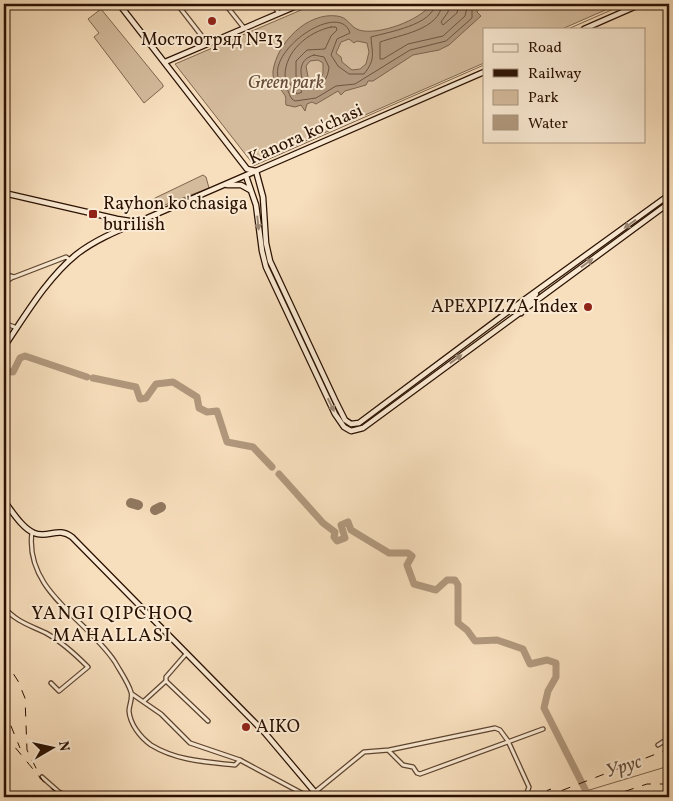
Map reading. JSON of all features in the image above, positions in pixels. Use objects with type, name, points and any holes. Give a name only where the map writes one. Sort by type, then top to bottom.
[{"type":"street","points":[[177,4],[208,44]]},
{"type":"street","points":[[224,4],[244,28]]},
{"type":"street","points":[[272,4],[279,13]]},
{"type":"street","points":[[165,62],[301,4]]},
{"type":"street","points":[[586,28],[641,4]]},
{"type":"street","points":[[122,5],[247,169],[256,171],[263,197],[266,243],[270,261],[345,420],[353,425],[359,424],[669,195]]},
{"type":"street","name":"Kanora ko'chasi","points":[[4,347],[43,292],[70,260],[112,233],[483,72]]},
{"type":"street","points":[[247,169],[246,176],[251,191],[264,262],[296,335],[342,425],[353,431],[363,428],[669,203]]},
{"type":"street","points":[[225,185],[241,185],[251,191]]},
{"type":"street","points":[[4,193],[109,218],[138,222]]},
{"type":"street","points":[[109,218],[116,225],[112,233]]},
{"type":"street","points":[[4,283],[58,258],[66,257],[70,260]]},
{"type":"street","points":[[4,274],[14,277]]},
{"type":"street","points":[[521,313],[526,304],[540,289]]},
{"type":"street","points":[[4,323],[17,328]]},
{"type":"street","points":[[296,335],[303,331]]},
{"type":"street","points":[[317,377],[322,374]]},
{"type":"street","points":[[353,425],[353,431]]},
{"type":"street","points":[[4,501],[32,532],[43,534],[58,531],[69,535],[265,733],[319,797]]},
{"type":"street","points":[[32,532],[31,554],[40,578],[111,657],[132,694],[161,714],[190,742],[240,760],[310,797]]},
{"type":"street","points":[[4,606],[12,617],[46,633],[67,646],[88,667],[59,691],[51,683]]},
{"type":"street","points":[[144,701],[166,682],[166,678],[186,654]]},
{"type":"street","points":[[166,682],[208,721]]},
{"type":"street","points":[[132,694],[129,710],[134,727],[150,744],[179,758],[236,765],[240,760]]},
{"type":"street","points":[[315,792],[358,754],[389,750],[495,728],[500,730],[508,741],[528,787],[526,795]]},
{"type":"street","points":[[389,750],[403,765],[414,767],[417,774],[420,774],[543,729]]},
{"type":"street","points":[[658,745],[669,738]]},
{"type":"street","points":[[42,777],[59,792],[69,797]]},
{"type":"green space","name":"Green park","points":[[315,4],[619,4],[564,28],[483,28],[483,63],[253,164],[175,64]]},
{"type":"green space","points":[[101,9],[163,85],[144,103],[94,37],[99,33],[88,19]]},
{"type":"green space","points":[[203,175],[206,177],[209,188],[157,208],[155,207],[155,198]]},
{"type":"water","points":[[431,4],[481,4],[477,12],[481,16],[449,45],[439,50],[413,55],[373,81],[368,81],[366,85],[345,91],[341,95],[338,91],[316,104],[312,102],[307,104],[305,111],[301,105],[295,107],[286,105],[284,94],[275,81],[273,71],[280,50],[287,40],[305,24],[326,16],[337,16],[344,18],[359,30],[377,31],[409,21],[426,10]],"holes":[[[349,39],[354,43],[357,41],[367,43],[369,52],[366,64],[360,69],[352,70],[342,62],[341,57],[336,53],[341,42]],[[318,60],[323,63],[323,74],[316,82],[309,82],[306,66],[310,61]]]},
{"type":"waterway","points":[[570,28],[625,4]]},
{"type":"waterway","points":[[253,166],[483,65]]},
{"type":"waterway","points":[[4,371],[13,372],[20,358],[25,356],[87,377]]},
{"type":"waterway","points":[[93,378],[136,387],[140,399],[146,398],[156,384],[173,382],[197,397],[199,408],[207,412],[217,411],[227,442],[253,447],[272,467]]},
{"type":"waterway","points":[[279,474],[323,523],[335,532],[334,537],[337,541],[345,538],[341,525],[348,522],[351,530],[389,553],[408,553],[412,556],[407,565],[414,584],[436,590],[447,580],[455,580],[458,585],[458,623],[467,630],[475,641],[497,640],[523,649],[530,664],[547,660],[556,663],[556,677],[548,691],[544,708],[586,791]]},
{"type":"waterway","name":"Урус","points":[[587,793],[586,791],[669,766]]},
{"type":"taxiway","points":[[131,503],[138,505]]},
{"type":"taxiway","points":[[155,510],[161,507]]},
{"type":"railway","points":[[4,659],[18,681],[25,698],[27,750],[42,780]]},
{"type":"railway","points":[[4,709],[20,748]]},
{"type":"railway","points":[[4,734],[47,786],[65,797]]},
{"type":"railway","points":[[545,797],[669,749]]},
{"type":"railway","points":[[608,797],[647,784],[669,784]]},
{"type":"railway","points":[[530,797],[551,789]]},
{"type":"place","name":"Мостоотряд №13","points":[[212,21]]},
{"type":"place","name":"Rayhon ko'chasiga burilish","points":[[93,214]]},
{"type":"place","name":"APEXPIZZA Index","points":[[588,307]]},
{"type":"place","name":"AIKO","points":[[246,727]]},
{"type":"district","name":"YANGI QIPCHOQ MAHALLASI","points":[[112,625]]}]
